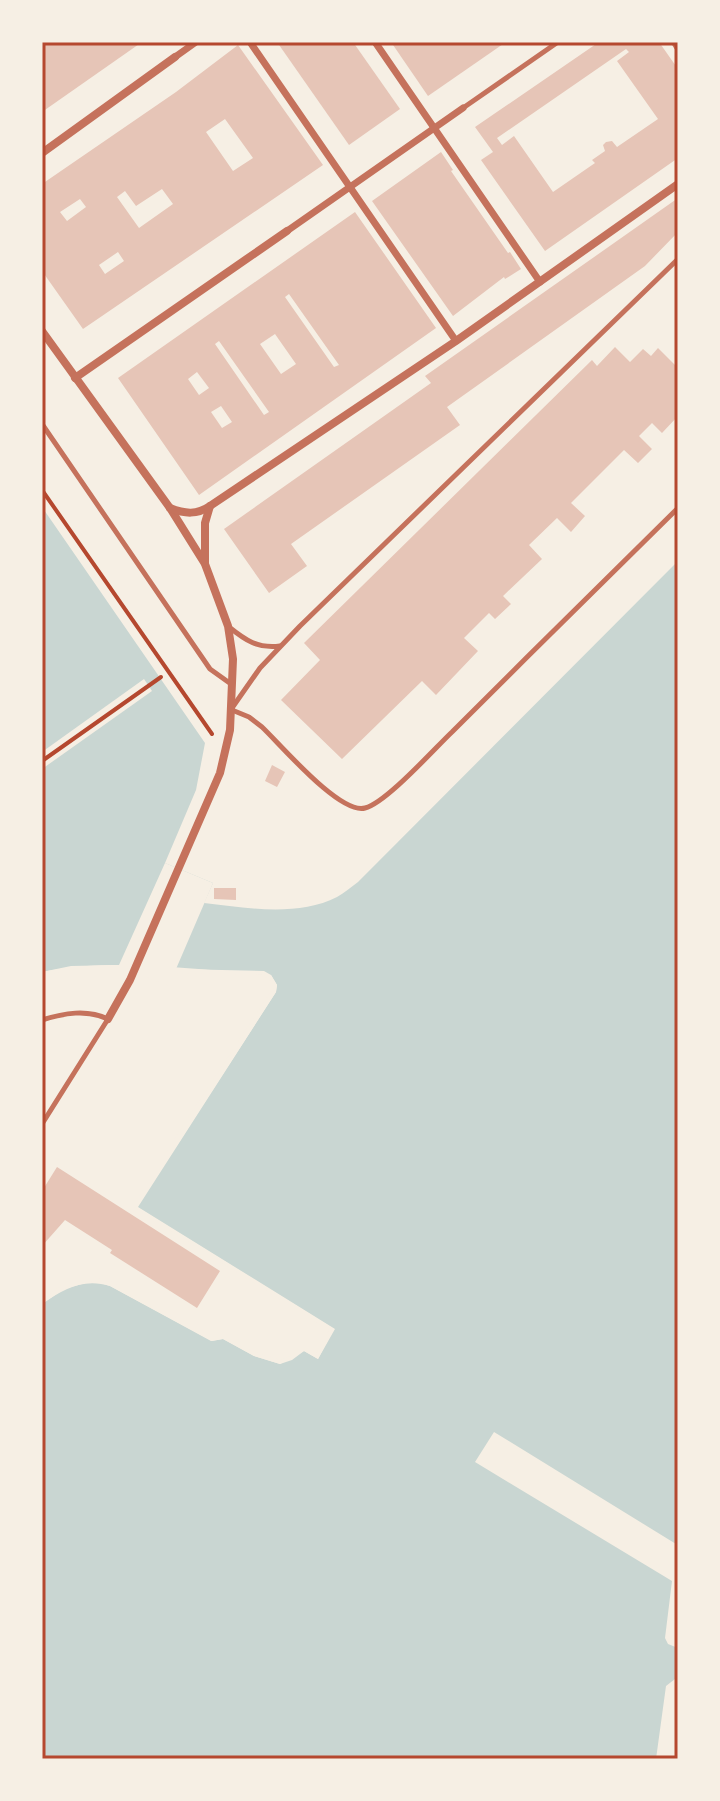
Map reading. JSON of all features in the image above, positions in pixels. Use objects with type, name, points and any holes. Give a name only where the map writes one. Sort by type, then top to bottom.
[{"type":"street","points":[[42,153],[196,42]]},
{"type":"street","points":[[250,42],[456,341]]},
{"type":"street","points":[[375,42],[540,282]]},
{"type":"street","points":[[75,378],[463,108]]},
{"type":"street","points":[[170,508],[189,513],[201,512],[456,341],[678,184]]},
{"type":"street","points":[[42,331],[170,508],[205,564],[228,626],[233,659],[227,753],[134,970],[108,1019]]},
{"type":"street","points":[[205,564],[205,523],[210,506]]},
{"type":"lane","points":[[463,108],[558,42]]},
{"type":"lane","points":[[678,259],[281,646],[260,668],[232,709],[262,727],[335,799],[365,809],[382,799],[678,508]]},
{"type":"lane","points":[[42,424],[210,669],[233,685]]},
{"type":"lane","points":[[228,626],[256,645],[267,648],[281,646]]},
{"type":"lane","points":[[42,1020],[82,1013],[98,1014],[108,1019],[42,1124]]},
{"type":"path","points":[[42,490],[217,741]]},
{"type":"path","points":[[42,761],[161,677]]},
{"type":"shaded area","points":[[42,507],[205,743],[196,790],[165,863],[213,883],[204,903],[254,909],[289,909],[322,903],[358,882],[678,561],[678,1541],[676,1544],[494,1432],[475,1462],[672,1581],[665,1638],[668,1644],[678,1648],[675,1679],[666,1686],[656,1759],[42,1759],[42,1304],[74,1286],[91,1283],[110,1286],[211,1341],[223,1339],[254,1356],[280,1364],[304,1351],[318,1359],[334,1329],[137,1207],[276,992],[277,985],[271,975],[127,965],[42,972]]},
{"type":"pier","points":[[144,679],[152,691],[42,769],[42,752]]},
{"type":"pier","points":[[165,863],[213,883],[176,969],[264,971],[271,975],[277,985],[276,992],[138,1207],[335,1329],[318,1359],[304,1351],[280,1364],[254,1356],[223,1339],[212,1341],[110,1286],[93,1281],[64,1289],[42,1304],[42,1300],[62,1285],[94,1277],[112,1282],[212,1337],[224,1335],[255,1352],[280,1360],[303,1347],[316,1354],[329,1330],[133,1207],[272,990],[271,981],[263,975],[178,973],[173,985],[169,986],[118,970],[71,970],[42,976],[42,972],[71,966],[119,965]]},
{"type":"building","points":[[42,42],[142,42],[42,112]]},
{"type":"building","points":[[277,42],[353,42],[400,109],[349,145]]},
{"type":"building","points":[[391,42],[506,42],[428,96]]},
{"type":"building","points":[[599,42],[659,42],[678,69],[678,158],[545,251],[481,160],[493,152],[475,127]],"holes":[[[626,49],[629,52],[617,61],[658,119],[617,147],[612,141],[606,142],[603,145],[605,151],[592,160],[595,163],[553,192],[514,136],[502,145],[497,138]]]},
{"type":"building","points":[[238,45],[323,165],[83,329],[42,271],[42,184],[176,92]],"holes":[[[225,119],[253,158],[233,171],[206,132]],[[162,189],[173,204],[139,228],[117,197],[125,191],[136,206]],[[80,199],[86,207],[67,221],[60,212]],[[118,252],[124,261],[105,274],[99,265]]]},
{"type":"building","points":[[441,152],[451,171],[521,269],[504,277],[453,316],[372,201]]},
{"type":"building","points":[[678,198],[678,232],[645,266],[447,407],[460,425],[291,544],[307,566],[269,593],[224,529],[431,383],[425,376]]},
{"type":"building","points":[[355,212],[436,328],[199,495],[118,378]],"holes":[[[289,294],[339,365],[334,367],[285,297]],[[275,334],[296,364],[281,374],[260,344]],[[219,341],[269,412],[264,415],[215,344]],[[197,372],[209,388],[199,395],[188,379]],[[221,406],[232,422],[222,428],[211,412]]]},
{"type":"building","points":[[615,347],[630,362],[643,349],[651,356],[658,348],[678,368],[678,416],[662,433],[652,423],[639,436],[652,449],[638,463],[624,450],[571,503],[585,516],[571,532],[557,518],[529,545],[542,559],[503,596],[511,604],[495,619],[489,613],[464,638],[478,651],[436,695],[422,681],[342,759],[281,700],[320,660],[304,643],[592,360],[597,366]]},
{"type":"building","points":[[272,765],[285,772],[277,787],[265,781]]},
{"type":"building","points":[[214,888],[236,888],[236,900],[214,899]]},
{"type":"building","points":[[57,1167],[220,1271],[197,1308],[110,1253],[112,1250],[65,1220],[42,1246],[42,1191]]}]
